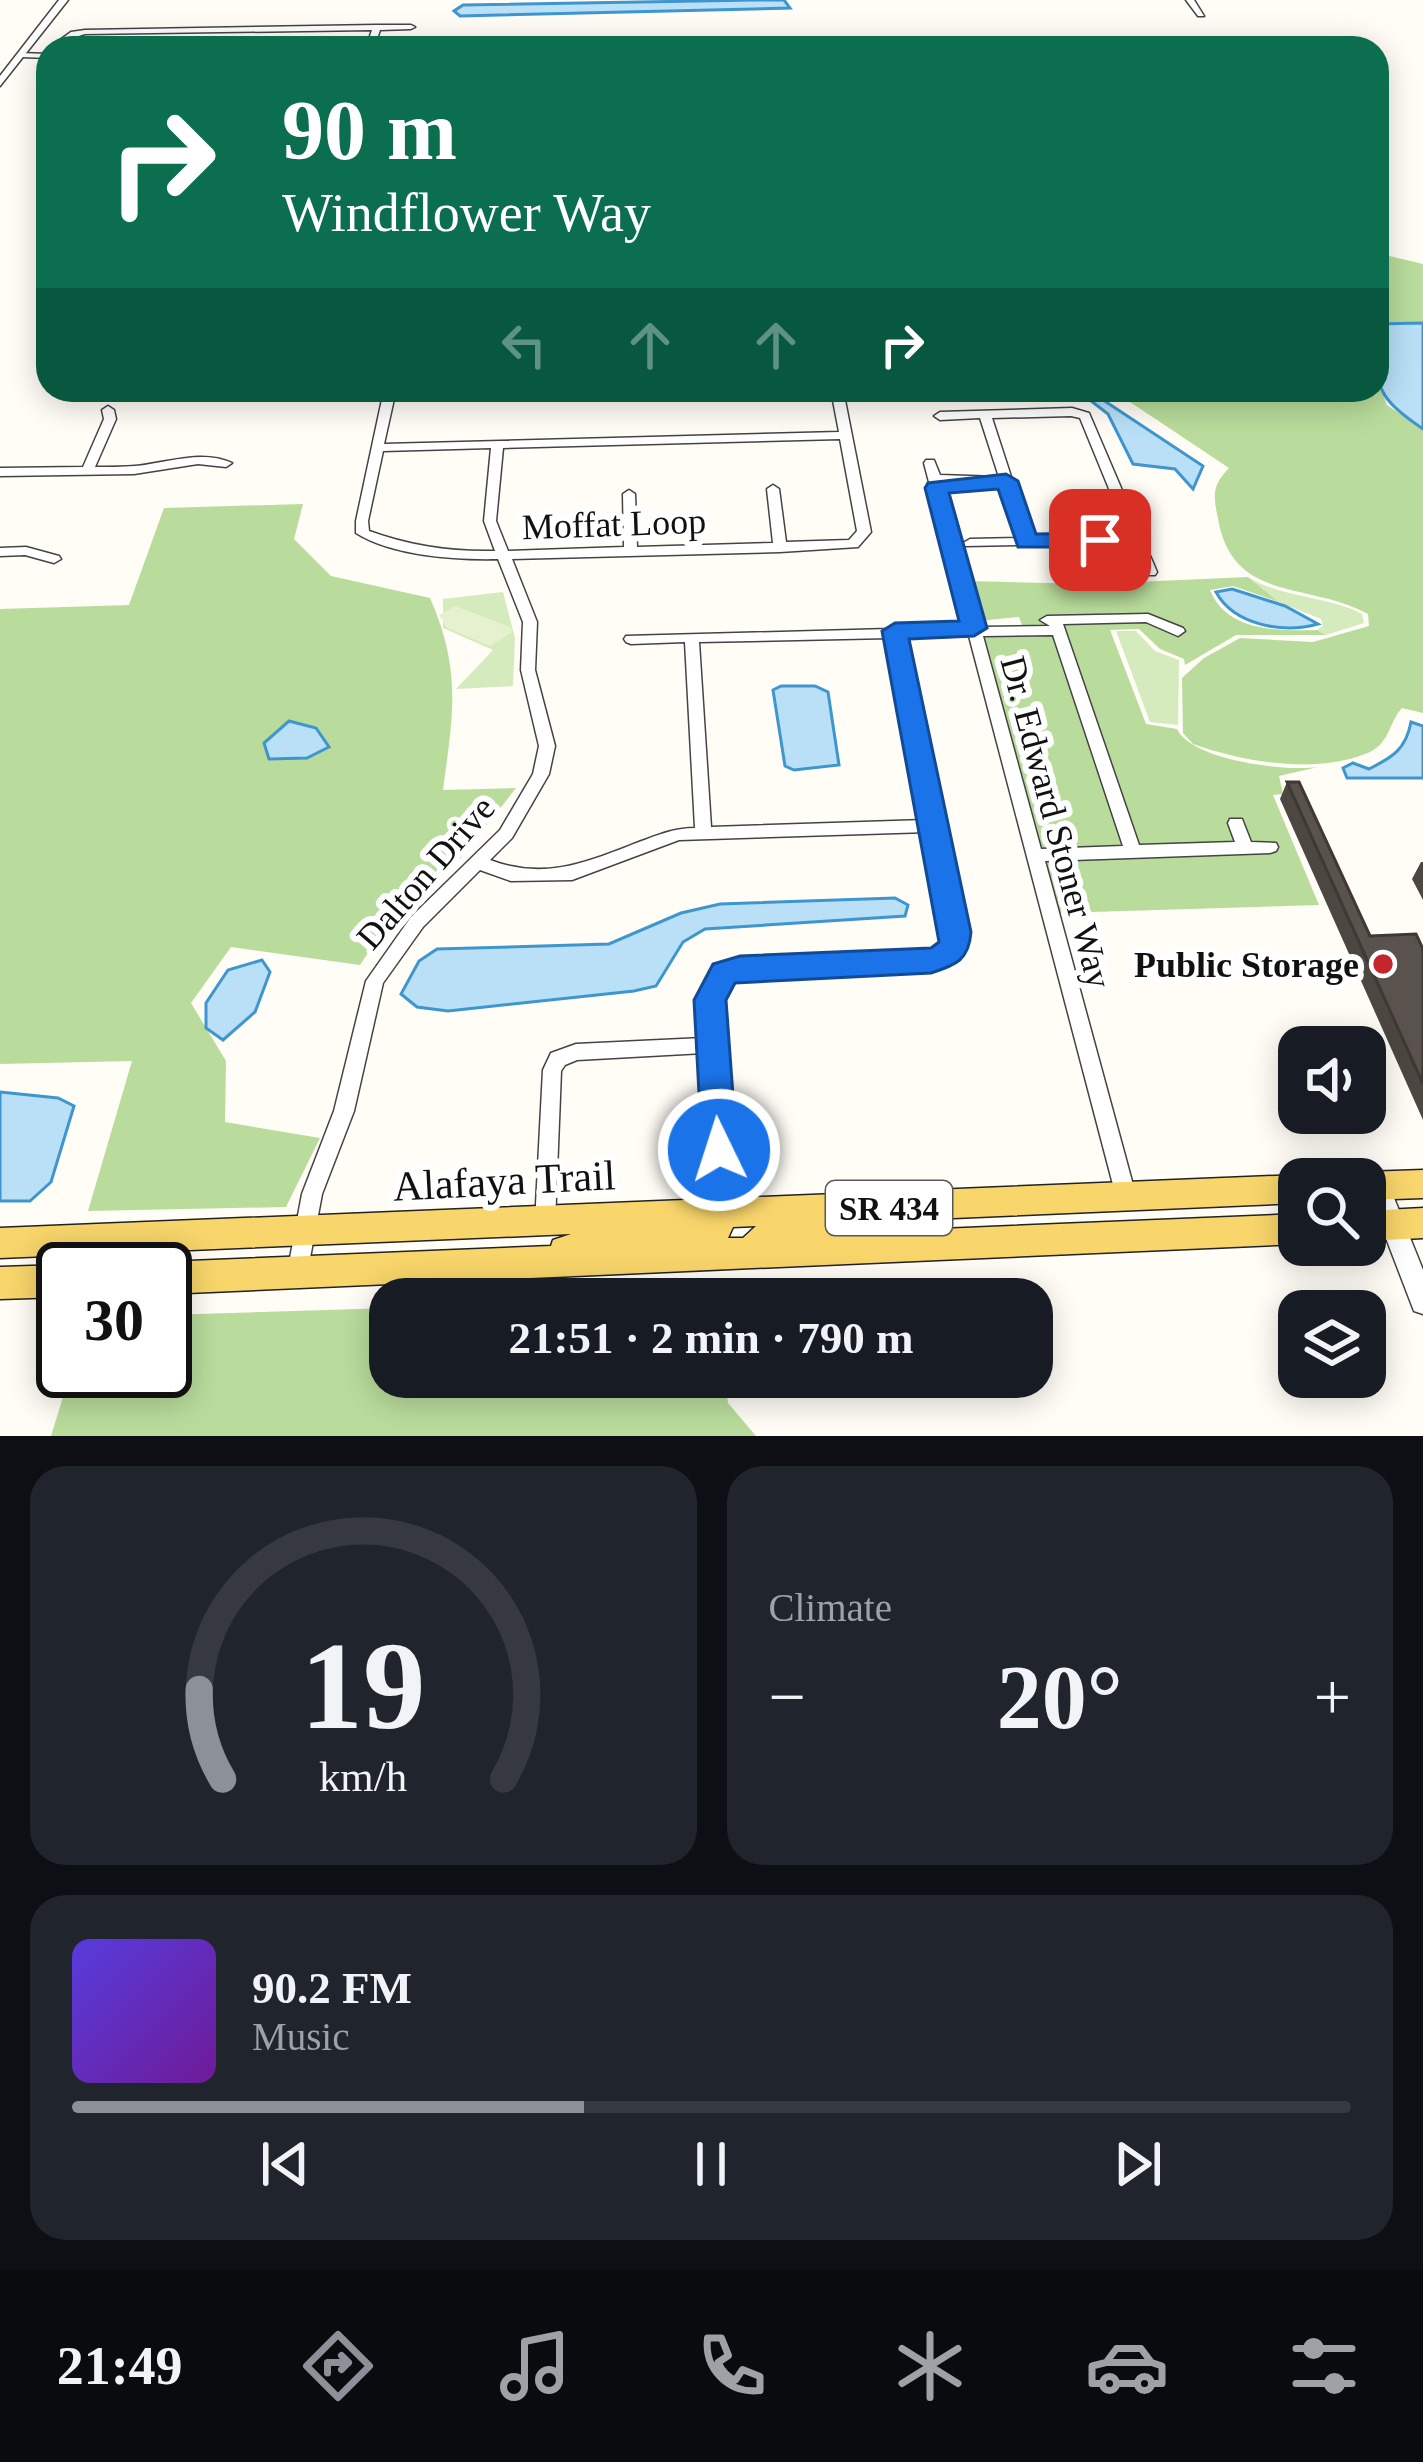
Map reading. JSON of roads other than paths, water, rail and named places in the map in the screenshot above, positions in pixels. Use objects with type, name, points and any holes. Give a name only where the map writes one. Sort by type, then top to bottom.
[{"type":"main road","points":[[1386,1185],[1423,1184]]},
{"type":"main road","name":"Alafaya Trail","points":[[0,1243],[1278,1190]]},
{"type":"main road","points":[[748,1254],[769,1236],[874,1228],[952,1204]]},
{"type":"main road","points":[[510,1264],[614,1240],[703,1235],[715,1230],[723,1215]]},
{"type":"main road","name":"SR 434","points":[[192,1277],[1278,1230]]},
{"type":"main road","points":[[0,1283],[36,1282]]},
{"type":"street","points":[[0,64],[50,0]]},
{"type":"street","points":[[39,36],[64,0]]},
{"type":"street","points":[[1190,0],[1201,14]]},
{"type":"street","points":[[78,36],[85,32],[411,26]]},
{"type":"street","points":[[374,36],[377,27]]},
{"type":"street","points":[[277,36],[281,28]]},
{"type":"street","points":[[174,36],[177,31]]},
{"type":"street","points":[[0,83],[36,41]]},
{"type":"street","points":[[26,55],[36,53]]},
{"type":"street","name":"Moffat Loop","points":[[387,402],[363,533],[427,551],[503,556],[844,546],[862,538],[839,402]]},
{"type":"street","points":[[87,470],[110,419],[108,410]]},
{"type":"street","points":[[940,416],[1072,412],[1085,416],[1150,572]]},
{"type":"street","points":[[985,415],[1000,481],[1026,542]]},
{"type":"street","points":[[377,448],[844,435]]},
{"type":"street","name":"Dalton Drive","points":[[297,1274],[312,1194],[344,1111],[375,981],[417,922],[506,834],[531,797],[547,746],[528,670],[530,622],[490,521],[497,445]]},
{"type":"street","points":[[0,472],[134,470],[198,460],[226,463]]},
{"type":"street","name":"Dr. Edward Stoner Way","points":[[1000,481],[933,476],[1126,1196]]},
{"type":"street","points":[[773,490],[780,548]]},
{"type":"street","points":[[629,494],[631,552]]},
{"type":"street","points":[[970,543],[1136,539]]},
{"type":"street","points":[[0,552],[26,551],[54,559]]},
{"type":"street","points":[[631,639],[1148,618],[1178,631]]},
{"type":"street","points":[[1057,625],[1133,851]]},
{"type":"street","points":[[723,1215],[710,1000],[724,974],[740,969],[931,960],[947,955],[956,932],[895,631]]},
{"type":"street","points":[[692,637],[703,834]]},
{"type":"street","points":[[1236,824],[1245,848]]},
{"type":"street","points":[[479,862],[511,875],[572,874],[660,838],[934,826]]},
{"type":"street","points":[[1035,855],[1270,847]]},
{"type":"street","points":[[545,1223],[552,1070],[558,1059],[576,1052],[713,1045]]},
{"type":"street","points":[[1394,1224],[1423,1302]]},
{"type":"water","points":[[784,0],[790,8],[460,16],[454,11],[463,5]]},
{"type":"water","points":[[1423,323],[1423,429],[1389,401],[1389,324]]},
{"type":"water","points":[[1092,402],[1106,402],[1203,466],[1193,489],[1175,469],[1133,464],[1108,414]]},
{"type":"water","points":[[1232,589],[1285,606],[1318,624],[1275,627],[1247,619],[1216,592]]},
{"type":"water","points":[[815,686],[828,692],[839,765],[794,770],[785,766],[773,690]]},
{"type":"water","points":[[289,721],[316,728],[329,747],[307,758],[269,759],[264,743]]},
{"type":"water","points":[[1411,722],[1423,726],[1423,778],[1347,778],[1343,768],[1353,763],[1369,769],[1397,751]]},
{"type":"water","points":[[895,898],[908,905],[905,916],[705,929],[683,942],[656,986],[634,991],[448,1011],[417,1007],[401,994],[419,961],[437,949],[609,944],[681,913],[720,904]]},
{"type":"water","points":[[262,960],[270,972],[255,1012],[223,1040],[206,1028],[206,1003],[228,970]]},
{"type":"water","points":[[0,1092],[58,1098],[74,1106],[51,1182],[30,1201],[0,1201]]},
{"type":"place","name":"Public Storage","points":[[1383,964]]}]
